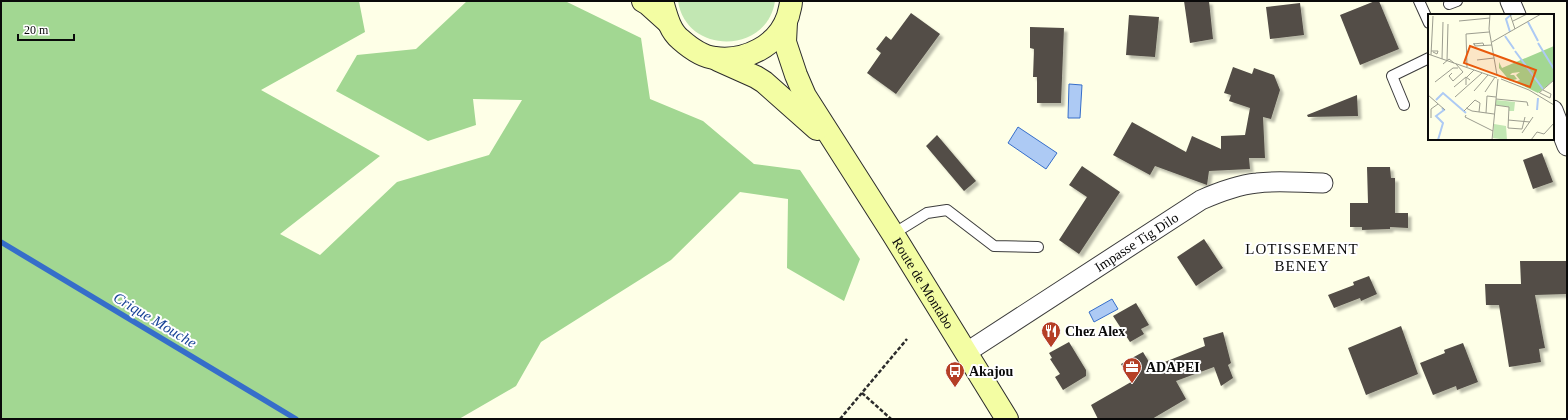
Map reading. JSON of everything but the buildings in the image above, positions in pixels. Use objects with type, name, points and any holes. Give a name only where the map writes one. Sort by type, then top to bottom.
[{"type":"main road","points":[[643,1],[668,22]]},
{"type":"main road","points":[[662,1],[668,22]]},
{"type":"main road","points":[[714,58],[740,58],[760,50],[777,36],[791,7]]},
{"type":"main road","name":"Route de Montabo","points":[[791,7],[785,42],[805,96],[967,352],[1007,419]]},
{"type":"main road","name":"Route de Montabo","points":[[668,22],[679,39],[698,51],[764,82],[798,111],[838,149]]},
{"type":"street","points":[[1510,1],[1516,14]]},
{"type":"street","points":[[1554,113],[1567,146]]},
{"type":"street","name":"Impasse Tig Dilo","points":[[967,352],[1174,216],[1201,200],[1239,186],[1259,182],[1323,183]]},
{"type":"lane","points":[[1419,1],[1428,21]]},
{"type":"lane","points":[[1404,105],[1392,76],[1428,58]]},
{"type":"lane","points":[[893,234],[927,213],[946,210],[994,246],[1038,247]]},
{"type":"path","points":[[840,419],[907,339]]},
{"type":"path","points":[[862,393],[890,419]]},
{"type":"green space","points":[[1,1],[359,1],[365,32],[261,90],[380,156],[280,234],[320,255],[397,182],[489,155],[522,100],[473,99],[476,125],[428,141],[336,91],[357,55],[416,49],[467,1],[565,1],[641,38],[650,99],[703,121],[754,164],[800,170],[860,259],[844,301],[787,268],[788,199],[740,192],[671,260],[541,342],[516,386],[459,419],[1,419]]},
{"type":"green space","points":[[678,1],[775,1],[769,19],[758,31],[743,39],[726,42],[710,39],[695,31],[684,19]]},
{"type":"water","points":[[1069,84],[1082,85],[1080,118],[1068,118]]},
{"type":"water","points":[[1018,127],[1057,153],[1046,169],[1008,143]]},
{"type":"water","points":[[1112,299],[1118,309],[1094,322],[1089,312]]},
{"type":"waterway","name":"Crique Mouche","points":[[1,242],[296,419]]},
{"type":"place","name":"Chez Alex","points":[[1051,348]]},
{"type":"place","name":"ADAPEI","points":[[1132,384]]},
{"type":"place","name":"Akajou","points":[[955,388]]},
{"type":"district","name":"LOTISSEMENT BENEY","points":[[1302,258]]}]
